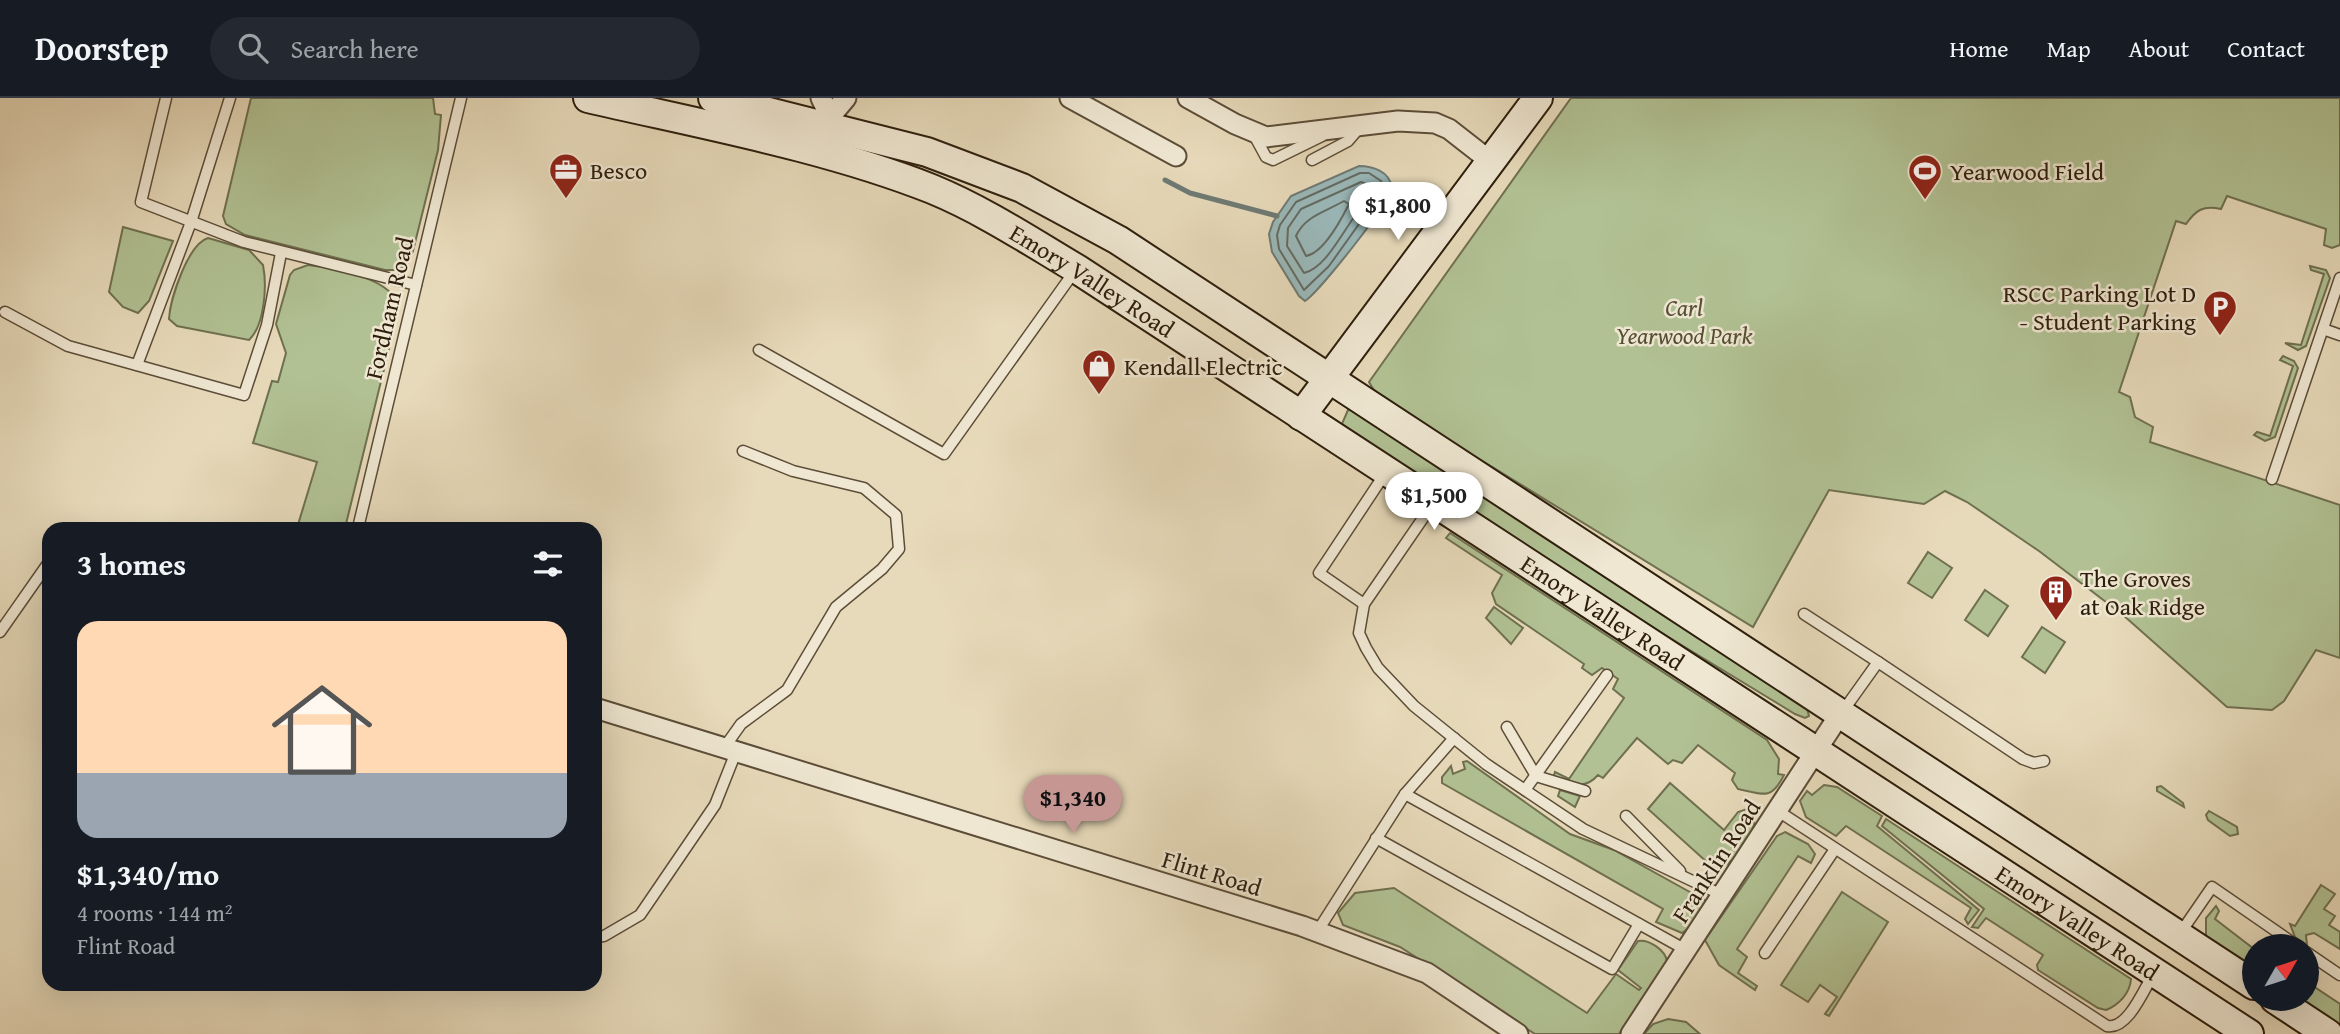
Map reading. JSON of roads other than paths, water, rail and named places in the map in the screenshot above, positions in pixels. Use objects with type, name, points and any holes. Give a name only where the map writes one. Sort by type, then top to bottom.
[{"type":"main road","name":"Emory Valley Road","points":[[588,98],[927,152],[1022,188],[1067,211],[1118,240],[2242,977]]},
{"type":"main road","name":"Emory Valley Road","points":[[713,98],[825,135],[970,206],[1077,269],[2249,1034]]},
{"type":"main road","points":[[1301,416],[1538,98]]},
{"type":"main road","points":[[2154,973],[2179,935]]},
{"type":"main road","points":[[2295,1012],[2328,1034]]},
{"type":"street","points":[[821,98],[825,135]]},
{"type":"street","points":[[825,135],[846,98]]},
{"type":"street","points":[[1070,98],[1175,156]]},
{"type":"street","points":[[1188,98],[1266,137],[1398,121],[1435,124],[1449,129],[1490,161]]},
{"type":"street","name":"Flint Road","points":[[602,710],[1317,932],[1427,973],[1518,1034]]},
{"type":"street","name":"Franklin Road","points":[[1631,1034],[1840,714]]},
{"type":"lane","points":[[166,98],[141,202],[281,253],[416,285]]},
{"type":"lane","points":[[137,365],[191,222],[230,98]]},
{"type":"lane","name":"Fordham Road","points":[[359,522],[461,98]]},
{"type":"lane","points":[[1312,160],[1348,141],[1361,126]]},
{"type":"lane","points":[[5,312],[68,346],[244,395],[267,325],[281,253]]},
{"type":"lane","points":[[759,350],[944,454],[1077,269]]},
{"type":"lane","points":[[2272,479],[2340,278]]},
{"type":"lane","points":[[2323,329],[2340,335]]},
{"type":"lane","points":[[602,936],[640,915],[715,805],[730,750],[741,724],[787,690],[836,607],[882,569],[899,549],[895,515],[864,488],[793,471],[743,451]]},
{"type":"lane","points":[[1364,604],[1318,573],[1386,471]]},
{"type":"lane","points":[[1434,503],[1364,604],[1359,633],[1378,668],[1415,706],[1454,738],[1583,829],[1722,895]]},
{"type":"lane","points":[[0,632],[42,572]]},
{"type":"lane","points":[[1804,614],[2023,759],[2034,763],[2044,761]]},
{"type":"lane","points":[[1840,714],[1878,662]]},
{"type":"lane","points":[[1525,790],[1607,675]]},
{"type":"lane","points":[[1507,727],[1536,776],[1585,790]]},
{"type":"lane","points":[[1317,932],[1405,793],[1454,738]]},
{"type":"lane","points":[[1405,793],[1686,950]]},
{"type":"lane","points":[[1778,811],[2107,1026],[2123,1022],[2154,973]]},
{"type":"lane","points":[[1626,817],[1685,876]]},
{"type":"lane","points":[[1376,838],[1612,969],[1639,924]]},
{"type":"lane","points":[[1765,953],[1835,849]]},
{"type":"lane","points":[[2179,935],[2212,887],[2280,934]]},
{"type":"lane","points":[[2319,961],[2340,975]]},
{"type":"water","points":[[1359,166],[1375,168],[1388,177],[1392,188],[1389,196],[1354,245],[1305,301],[1299,296],[1272,252],[1269,234],[1273,222],[1291,196]]},
{"type":"waterway","points":[[1165,180],[1190,193],[1277,216]]},
{"type":"place","name":"Besco","points":[[566,200]]},
{"type":"place","name":"Yearwood Field","points":[[1925,201]]},
{"type":"place","name":"RSCC Parking Lot D - Student Parking","points":[[2220,337]]},
{"type":"place","name":"Kendall Electric","points":[[1099,396]]},
{"type":"place","name":"The Groves at Oak Ridge","points":[[2056,622]]},
{"type":"park label","name":"Carl Yearwood Park","points":[[1684,321]]}]
